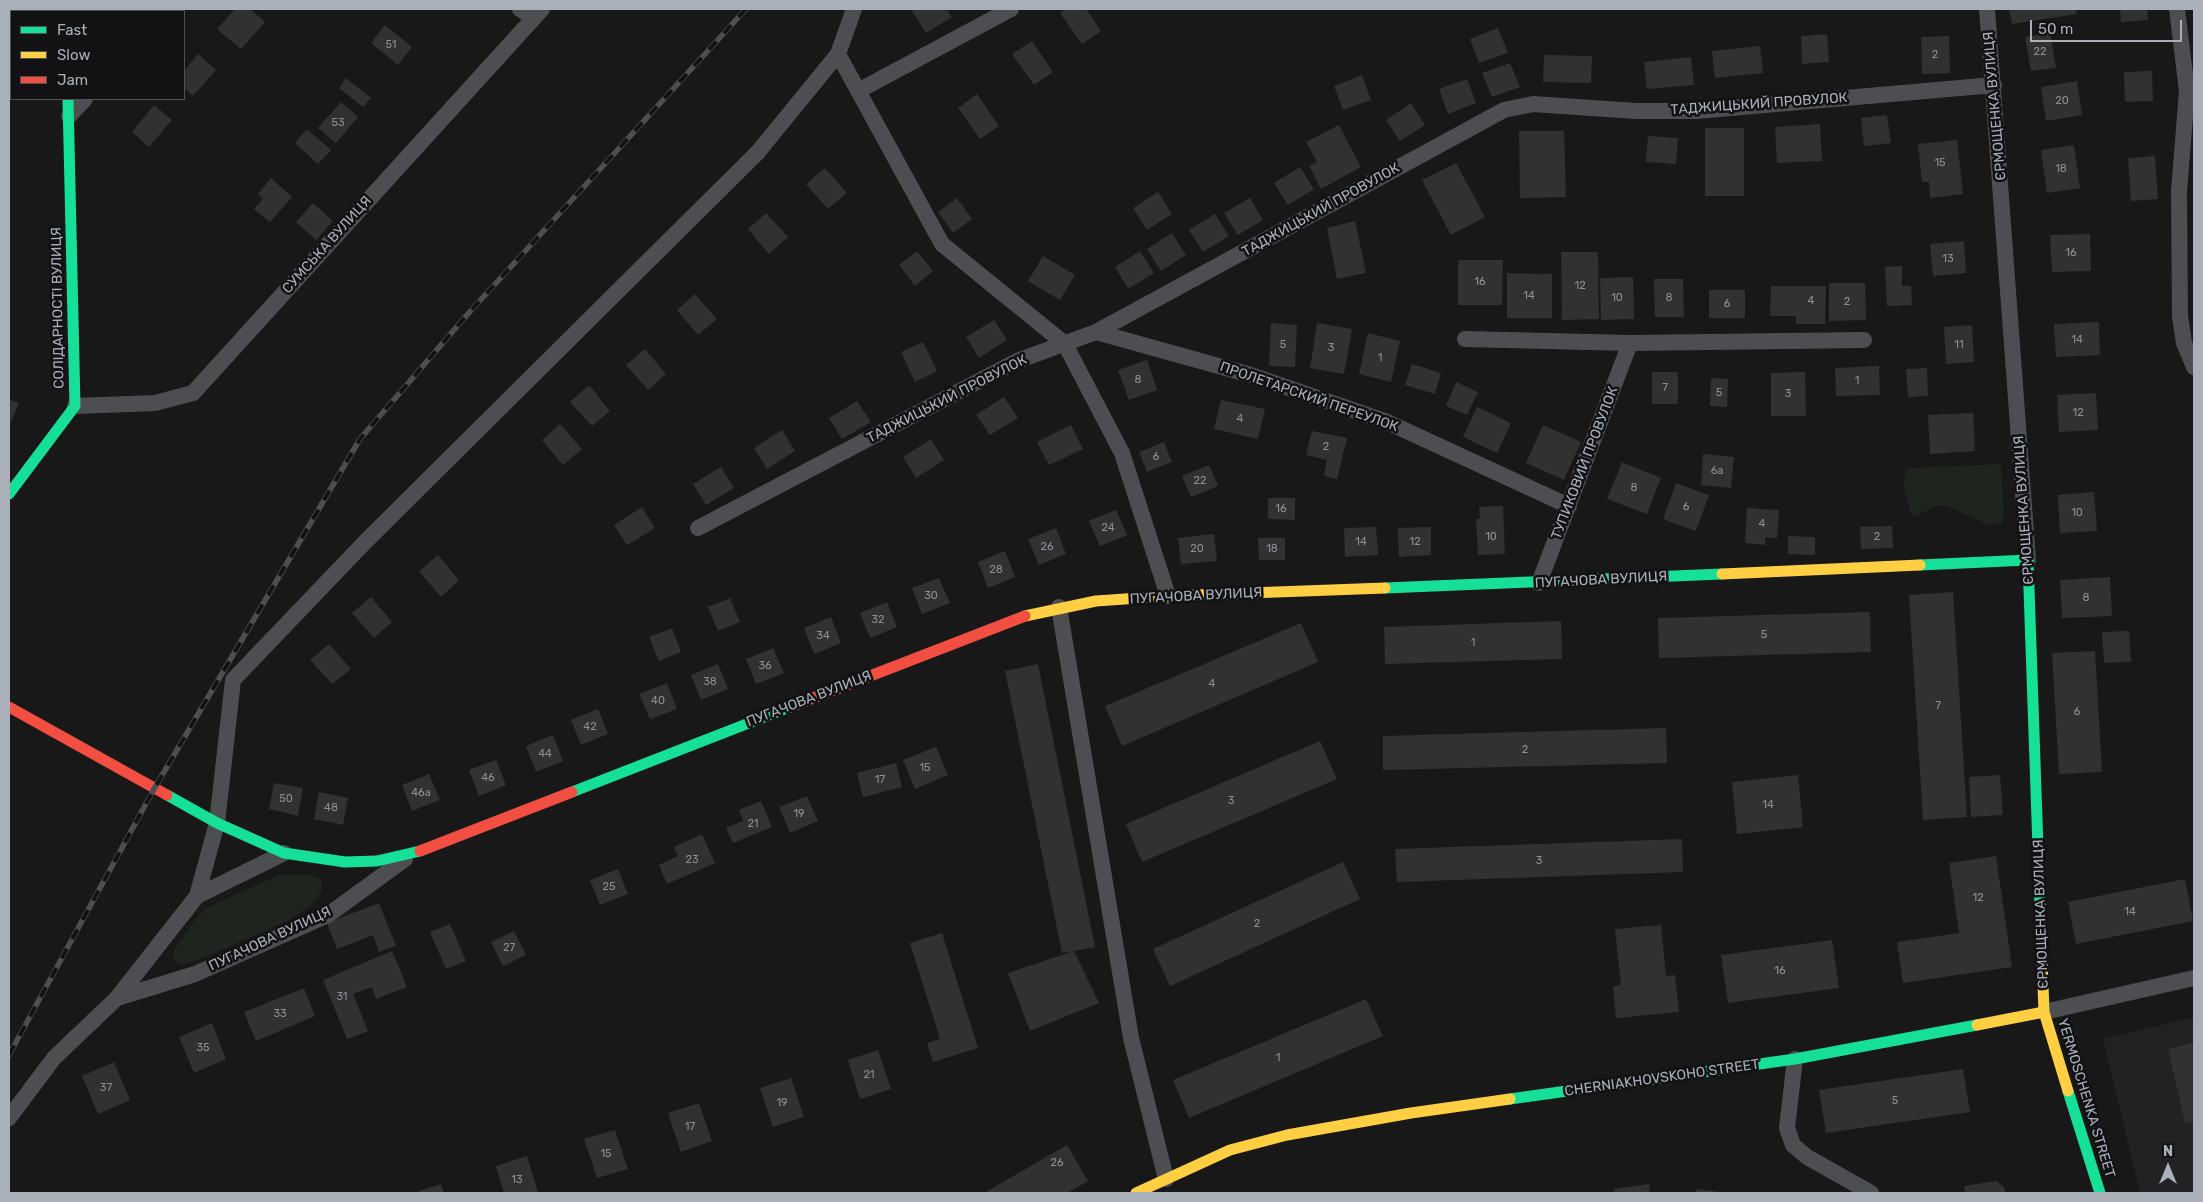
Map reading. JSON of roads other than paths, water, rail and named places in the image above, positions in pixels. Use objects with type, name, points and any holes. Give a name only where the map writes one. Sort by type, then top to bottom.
[{"type":"street","points":[[9,1118],[54,1058],[117,998],[197,896],[217,823],[233,680],[366,541],[758,152],[838,54],[854,9]]},
{"type":"street","points":[[858,91],[1011,9]]},
{"type":"street","name":"ЄРМОЩЕНКА ВУЛИЦЯ","points":[[1987,9],[2028,560],[2044,1012]]},
{"type":"street","points":[[2177,9],[2187,91],[2179,191],[2180,316],[2184,343],[2194,367]]},
{"type":"street","name":"СУМСЬКА ВУЛИЦЯ","points":[[75,406],[155,403],[193,393],[532,12]]},
{"type":"street","points":[[838,54],[942,244],[1065,344],[1122,453],[1168,596]]},
{"type":"street","name":"ТАДЖИЦЬКИЙ ПРОВУЛОК","points":[[698,528],[1017,361],[1096,332],[1504,110],[1534,104],[1636,111],[1696,111],[1994,85]]},
{"type":"street","name":"СОЛІДАРНОСТІ ВУЛИЦЯ","points":[[9,494],[75,406],[68,100]]},
{"type":"street","points":[[69,116],[84,100]]},
{"type":"street","name":"ПРОЛЕТАРСКИЙ ПЕРЕУЛОК","points":[[1096,332],[1251,375],[1385,421],[1569,506]]},
{"type":"street","points":[[1465,339],[1630,343],[1864,340]]},
{"type":"street","name":"ТУПИКОВИЙ ПРОВУЛОК","points":[[1539,583],[1630,343]]},
{"type":"street","name":"ПУГАЧОВА ВУЛИЦЯ","points":[[9,708],[217,823],[284,853],[345,862],[377,861],[411,855],[1019,617],[1059,607],[1096,601],[1168,596],[1539,583],[2028,560]]},
{"type":"street","points":[[1059,607],[1131,1038],[1166,1179]]},
{"type":"street","points":[[197,896],[284,853]]},
{"type":"street","name":"ПУГАЧОВА ВУЛИЦЯ","points":[[117,998],[195,974],[328,915],[411,855]]},
{"type":"street","name":"CHERNIAKHOVSKOHO STREET","points":[[1136,1193],[1230,1150],[1287,1135],[1411,1113],[1795,1059],[2044,1012],[2194,978]]},
{"type":"street","name":"YERMOSCHENKA STREET","points":[[2044,1012],[2100,1193]]},
{"type":"street","points":[[1795,1059],[1787,1128],[1793,1145],[1807,1157],[1871,1193]]},
{"type":"railway","points":[[9,1055],[154,789],[360,439],[466,316],[746,9]]}]
